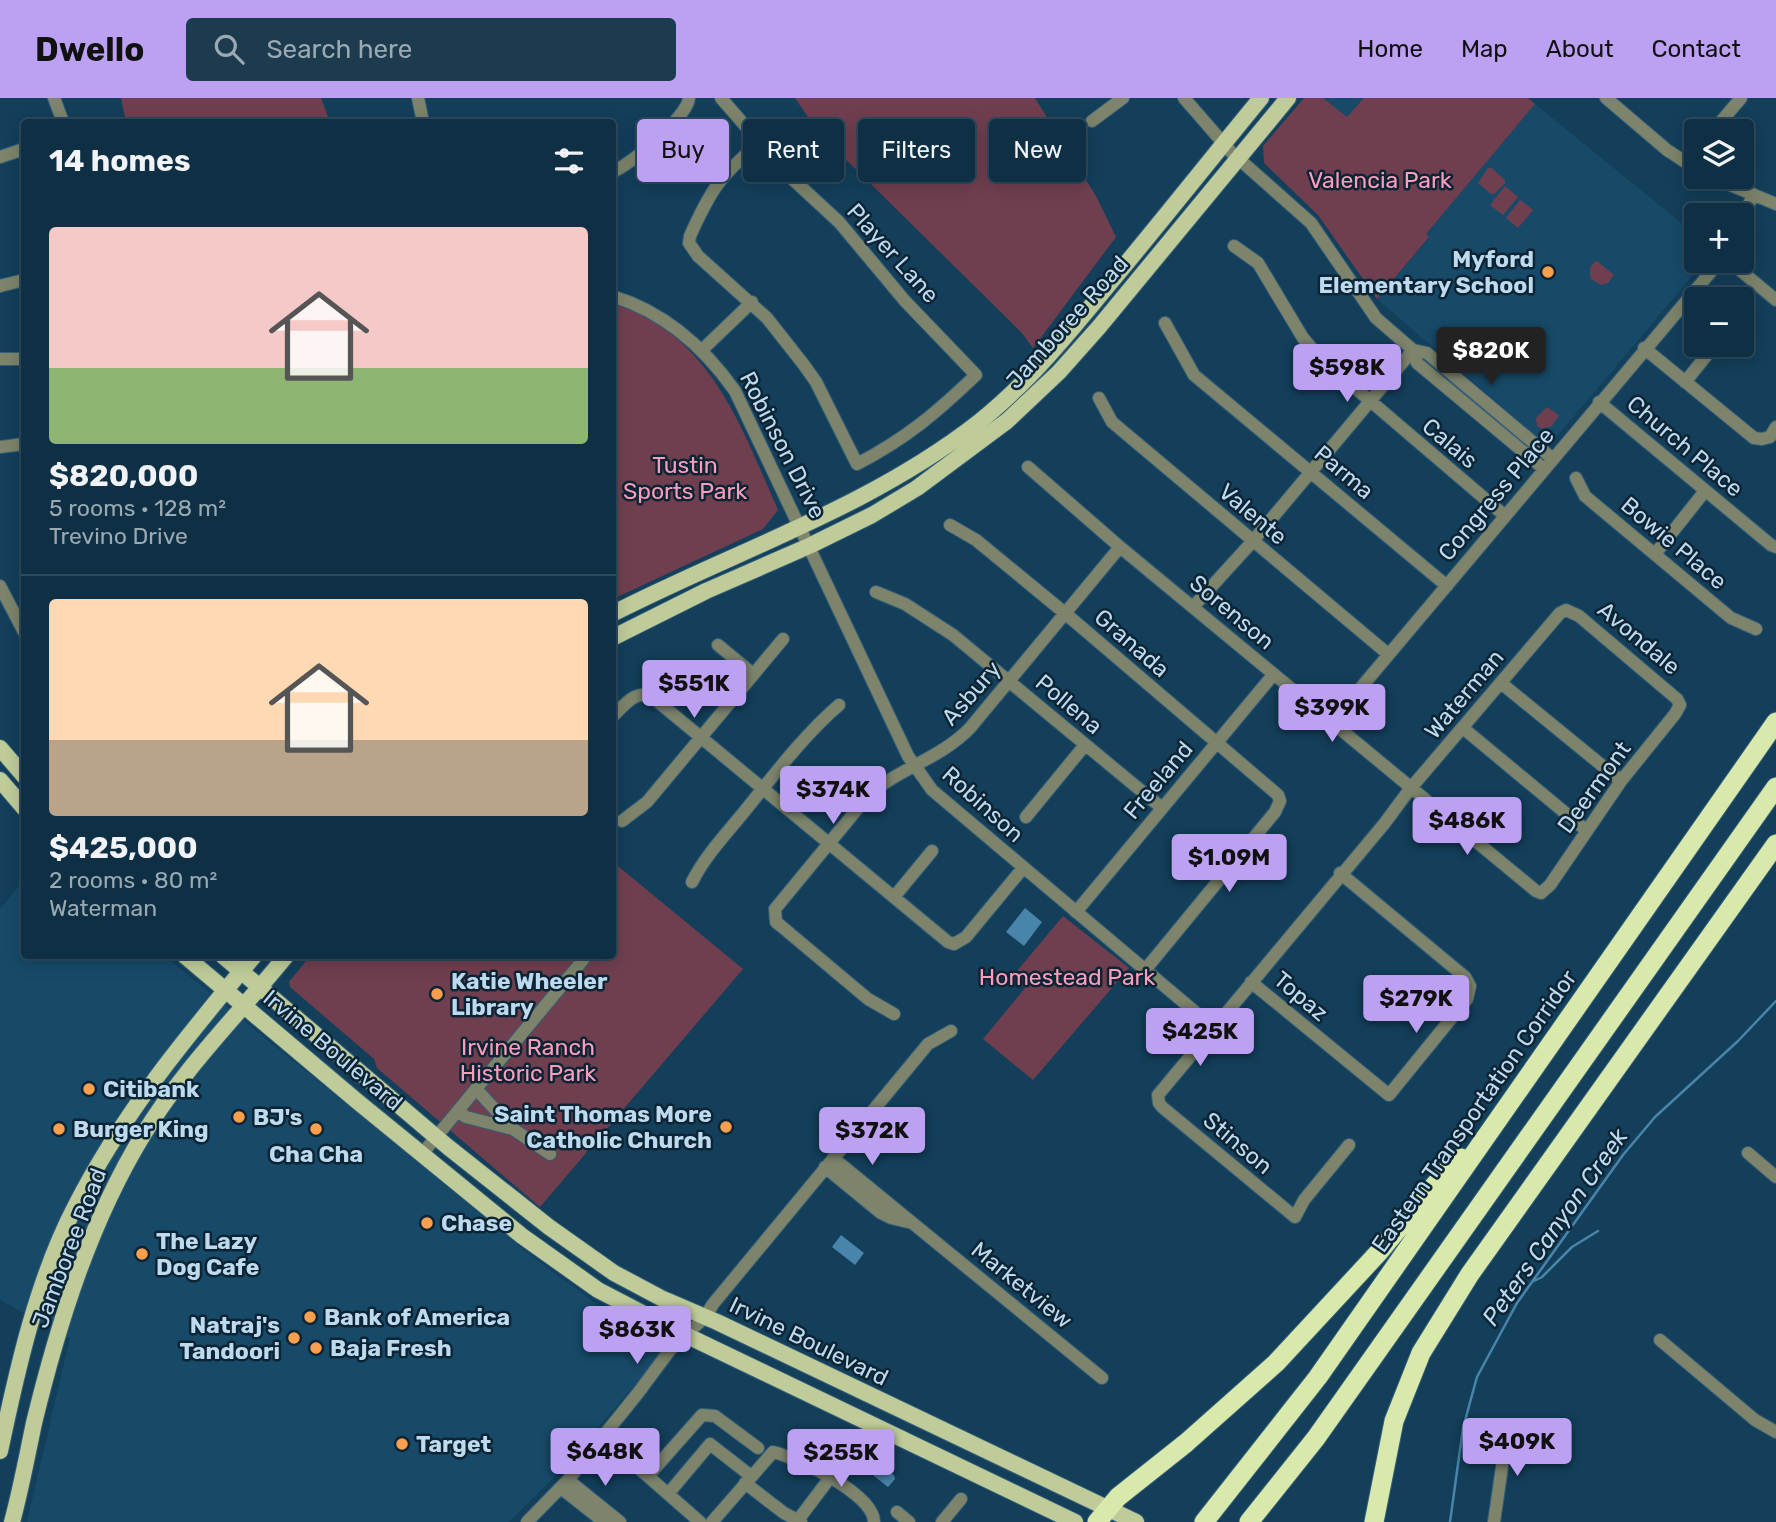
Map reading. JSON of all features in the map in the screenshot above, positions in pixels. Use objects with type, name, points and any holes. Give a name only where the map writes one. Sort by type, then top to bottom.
[{"type":"highway","name":"Eastern Transportation Corridor","points":[[1204,1522],[1318,1377],[1776,722]]},
{"type":"highway","points":[[1249,1522],[1316,1438],[1776,787]]},
{"type":"highway","points":[[1374,1522],[1394,1421],[1421,1353],[1470,1274],[1776,844]]},
{"type":"highway","points":[[1102,1515],[1118,1497],[1186,1443],[1276,1363],[1379,1252],[1448,1169],[1490,1131]]},
{"type":"main road","name":"Jamboree Road","points":[[616,612],[855,500],[912,469],[979,421],[1059,344],[1261,98]]},
{"type":"main road","name":"Jamboree Road","points":[[616,636],[706,591],[872,515],[917,488],[1007,421],[1059,372],[1099,327],[1287,98]]},
{"type":"main road","points":[[0,748],[21,772]]},
{"type":"main road","points":[[0,780],[21,804]]},
{"type":"main road","name":"Irvine Boulevard","points":[[189,959],[522,1236],[597,1290],[1075,1522]]},
{"type":"main road","name":"Irvine Boulevard","points":[[226,959],[436,1138],[549,1227],[614,1273],[1102,1515],[1136,1522]]},
{"type":"main road","name":"Jamboree Road","points":[[0,1451],[27,1335],[56,1250],[74,1209],[135,1106],[179,1046],[252,959]]},
{"type":"main road","name":"Jamboree Road","points":[[12,1522],[48,1370],[64,1316],[94,1233],[123,1168],[180,1080],[284,959]]},
{"type":"street","points":[[54,98],[62,119]]},
{"type":"street","points":[[418,98],[422,119]]},
{"type":"street","points":[[616,170],[639,157],[685,110],[689,98]]},
{"type":"street","name":"Player Lane","points":[[721,98],[743,123]]},
{"type":"street","points":[[1092,121],[1123,98]]},
{"type":"street","points":[[1184,98],[1223,144],[1311,223],[1366,306],[1413,350],[1427,353],[1548,464]]},
{"type":"street","points":[[1723,119],[1741,98]]},
{"type":"street","points":[[1612,100],[1667,150],[1684,159]]},
{"type":"street","points":[[0,157],[21,150]]},
{"type":"street","points":[[702,351],[752,302],[692,250],[689,243],[714,187],[743,157]]},
{"type":"street","name":"Player Lane","points":[[752,302],[816,382],[857,464],[895,444],[932,417],[976,374],[905,301],[839,222],[796,182]]},
{"type":"street","points":[[1741,189],[1776,204]]},
{"type":"street","points":[[1750,203],[1754,194]]},
{"type":"street","name":"Calais","points":[[1234,246],[1262,268],[1310,347],[1369,402],[1504,515]]},
{"type":"street","name":"Congress Place","points":[[1332,722],[1710,273]]},
{"type":"street","points":[[1743,273],[1776,300]]},
{"type":"street","points":[[0,286],[21,281]]},
{"type":"street","name":"Robinson Drive","points":[[616,298],[650,311],[676,327],[718,367],[735,390],[809,546]]},
{"type":"street","name":"Parma","points":[[1166,323],[1194,374],[1447,586]]},
{"type":"street","points":[[1644,348],[1754,438],[1770,437],[1776,427]]},
{"type":"street","points":[[1193,607],[1413,350]]},
{"type":"street","points":[[1685,382],[1705,357]]},
{"type":"street","points":[[0,359],[21,359]]},
{"type":"street","name":"Valente","points":[[1098,398],[1112,422],[1388,654]]},
{"type":"street","name":"Church Place","points":[[1600,402],[1770,545],[1776,547]]},
{"type":"street","points":[[0,447],[21,444]]},
{"type":"street","name":"Sorenson","points":[[1028,467],[1410,789],[1531,888],[1541,893]]},
{"type":"street","name":"Bowie Place","points":[[1576,478],[1585,496],[1731,618],[1756,629]]},
{"type":"street","points":[[1655,554],[1705,491]]},
{"type":"street","name":"Granada","points":[[950,525],[976,540],[1066,614],[1273,790],[1280,801],[1275,812],[1145,970]]},
{"type":"street","name":"Robinson","points":[[809,546],[915,766],[932,790],[1213,1027]]},
{"type":"street","name":"Asbury","points":[[894,1014],[868,999],[776,922],[775,909],[867,796],[883,782],[959,740],[1120,547]]},
{"type":"street","points":[[0,586],[21,626]]},
{"type":"street","name":"Pollena","points":[[876,593],[905,604],[953,635],[1162,808]]},
{"type":"street","name":"Waterman","points":[[1158,1099],[1158,1094],[1178,1068],[1384,824],[1410,789],[1555,617],[1566,610]]},
{"type":"street","name":"Avondale","points":[[1566,610],[1579,616],[1672,694],[1680,705]]},
{"type":"street","points":[[622,821],[647,802],[783,639]]},
{"type":"street","points":[[718,645],[753,674]]},
{"type":"street","name":"Freeland","points":[[1076,912],[1273,675]]},
{"type":"street","points":[[1501,682],[1621,781]]},
{"type":"street","points":[[616,713],[640,694],[651,696],[942,939],[954,943],[966,937],[1023,868]]},
{"type":"street","points":[[692,882],[700,866],[816,724],[839,705]]},
{"type":"street","name":"Deermont","points":[[1541,893],[1550,885],[1621,781],[1675,715],[1680,705]]},
{"type":"street","points":[[1463,728],[1587,831]]},
{"type":"street","points":[[1026,817],[1085,745]]},
{"type":"street","points":[[894,897],[932,851]]},
{"type":"street","name":"Topaz","points":[[1251,982],[1389,1095],[1467,999],[1470,986],[1465,977],[1340,873]]},
{"type":"street","points":[[422,1154],[583,960]]},
{"type":"street","points":[[527,1522],[564,1484],[670,1350],[705,1317],[928,1044],[951,1031]]},
{"type":"street","points":[[477,1090],[513,1129],[550,1154]]},
{"type":"street","name":"Stinson","points":[[1158,1099],[1161,1107],[1295,1217],[1304,1200],[1349,1145]]},
{"type":"street","points":[[459,1112],[466,1117],[513,1129]]},
{"type":"street","points":[[1748,1153],[1776,1177]]},
{"type":"street","name":"Marketview","points":[[829,1163],[915,1224],[1102,1378]]},
{"type":"street","points":[[1660,1340],[1755,1420],[1774,1426]]},
{"type":"street","points":[[648,1476],[702,1415],[715,1416],[758,1448]]},
{"type":"street","points":[[1494,1522],[1504,1453],[1501,1444],[1514,1426]]},
{"type":"street","points":[[668,1494],[710,1444],[748,1479],[780,1518],[799,1521],[829,1477],[849,1437]]},
{"type":"street","points":[[619,1451],[700,1522]]},
{"type":"street","points":[[712,1522],[773,1452],[785,1455],[829,1477],[871,1508],[874,1522]]},
{"type":"street","points":[[564,1484],[604,1522]]},
{"type":"street","points":[[564,1484],[620,1522]]},
{"type":"street","points":[[942,1522],[961,1499]]},
{"type":"street","points":[[897,1511],[909,1522]]},
{"type":"shaded area","points":[[1323,98],[1364,98],[1347,118]]},
{"type":"shaded area","name":"Myford Elementary School","points":[[1535,104],[1684,225],[1684,273],[1695,273],[1553,441],[1542,441],[1377,299],[1429,238],[1426,234]]},
{"type":"shaded area","points":[[21,884],[21,959],[169,959],[530,1255],[598,1305],[668,1347],[559,1472],[509,1522],[27,1522],[70,1338],[0,1300],[0,909]]},
{"type":"shaded area","points":[[1025,908],[1042,922],[1024,946],[1006,932]]},
{"type":"shaded area","points":[[841,1235],[864,1253],[855,1265],[832,1247]]},
{"type":"shaded area","points":[[877,1466],[894,1475],[895,1479],[888,1487],[869,1472]]},
{"type":"green space","points":[[121,98],[321,98],[329,119],[125,119]]},
{"type":"green space","points":[[795,98],[1035,98],[1048,119],[989,119],[989,182],[1086,180],[1116,237],[1033,348],[1021,332],[869,182],[975,182],[975,119],[858,119],[858,171],[844,158],[844,119],[809,119]]},
{"type":"green space","name":"Valencia Park","points":[[1304,98],[1323,98],[1347,117],[1364,98],[1528,98],[1535,104],[1426,234],[1429,237],[1377,299],[1318,215],[1264,163],[1263,146]]},
{"type":"green space","points":[[1488,168],[1492,168],[1505,180],[1494,194],[1478,183]]},
{"type":"green space","points":[[1505,186],[1518,197],[1503,215],[1490,205]]},
{"type":"green space","points":[[1520,200],[1533,210],[1518,228],[1506,218]]},
{"type":"green space","points":[[1597,261],[1614,275],[1608,283],[1601,285],[1591,279],[1590,268]]},
{"type":"green space","name":"Tustin Sports Park","points":[[616,305],[646,318],[674,337],[698,360],[718,386],[750,446],[778,510],[763,529],[616,598]]},
{"type":"green space","points":[[1547,407],[1559,415],[1552,426],[1542,429],[1537,426],[1536,418]]},
{"type":"green space","name":"Irvine Ranch Historic Park","points":[[616,864],[743,969],[540,1207],[377,1068],[374,1059],[290,987],[289,982],[308,959],[616,959]]},
{"type":"green space","name":"Homestead Park","points":[[1063,916],[1129,968],[1033,1080],[983,1039],[1025,988],[1012,977]]},
{"type":"waterway","name":"Peters Canyon Creek","points":[[1450,1522],[1463,1428],[1477,1377],[1517,1303],[1623,1155],[1655,1117],[1738,1041],[1776,1001]]},
{"type":"waterway","points":[[1532,1282],[1542,1277],[1572,1247],[1598,1231]]},
{"type":"place","name":"Myford Elementary School","points":[[1548,272]]},
{"type":"place","name":"Katie Wheeler Library","points":[[437,994]]},
{"type":"place","name":"Citibank","points":[[89,1089]]},
{"type":"place","name":"BJ's","points":[[239,1117]]},
{"type":"place","name":"Saint Thomas More Catholic Church","points":[[726,1127]]},
{"type":"place","name":"Burger King","points":[[59,1129]]},
{"type":"place","name":"Cha Cha","points":[[316,1129]]},
{"type":"place","name":"Chase","points":[[427,1223]]},
{"type":"place","name":"The Lazy Dog Cafe","points":[[142,1254]]},
{"type":"place","name":"Bank of America","points":[[310,1317]]},
{"type":"place","name":"Natraj's Tandoori","points":[[294,1338]]},
{"type":"place","name":"Baja Fresh","points":[[316,1348]]},
{"type":"place","name":"Target","points":[[402,1444]]}]
